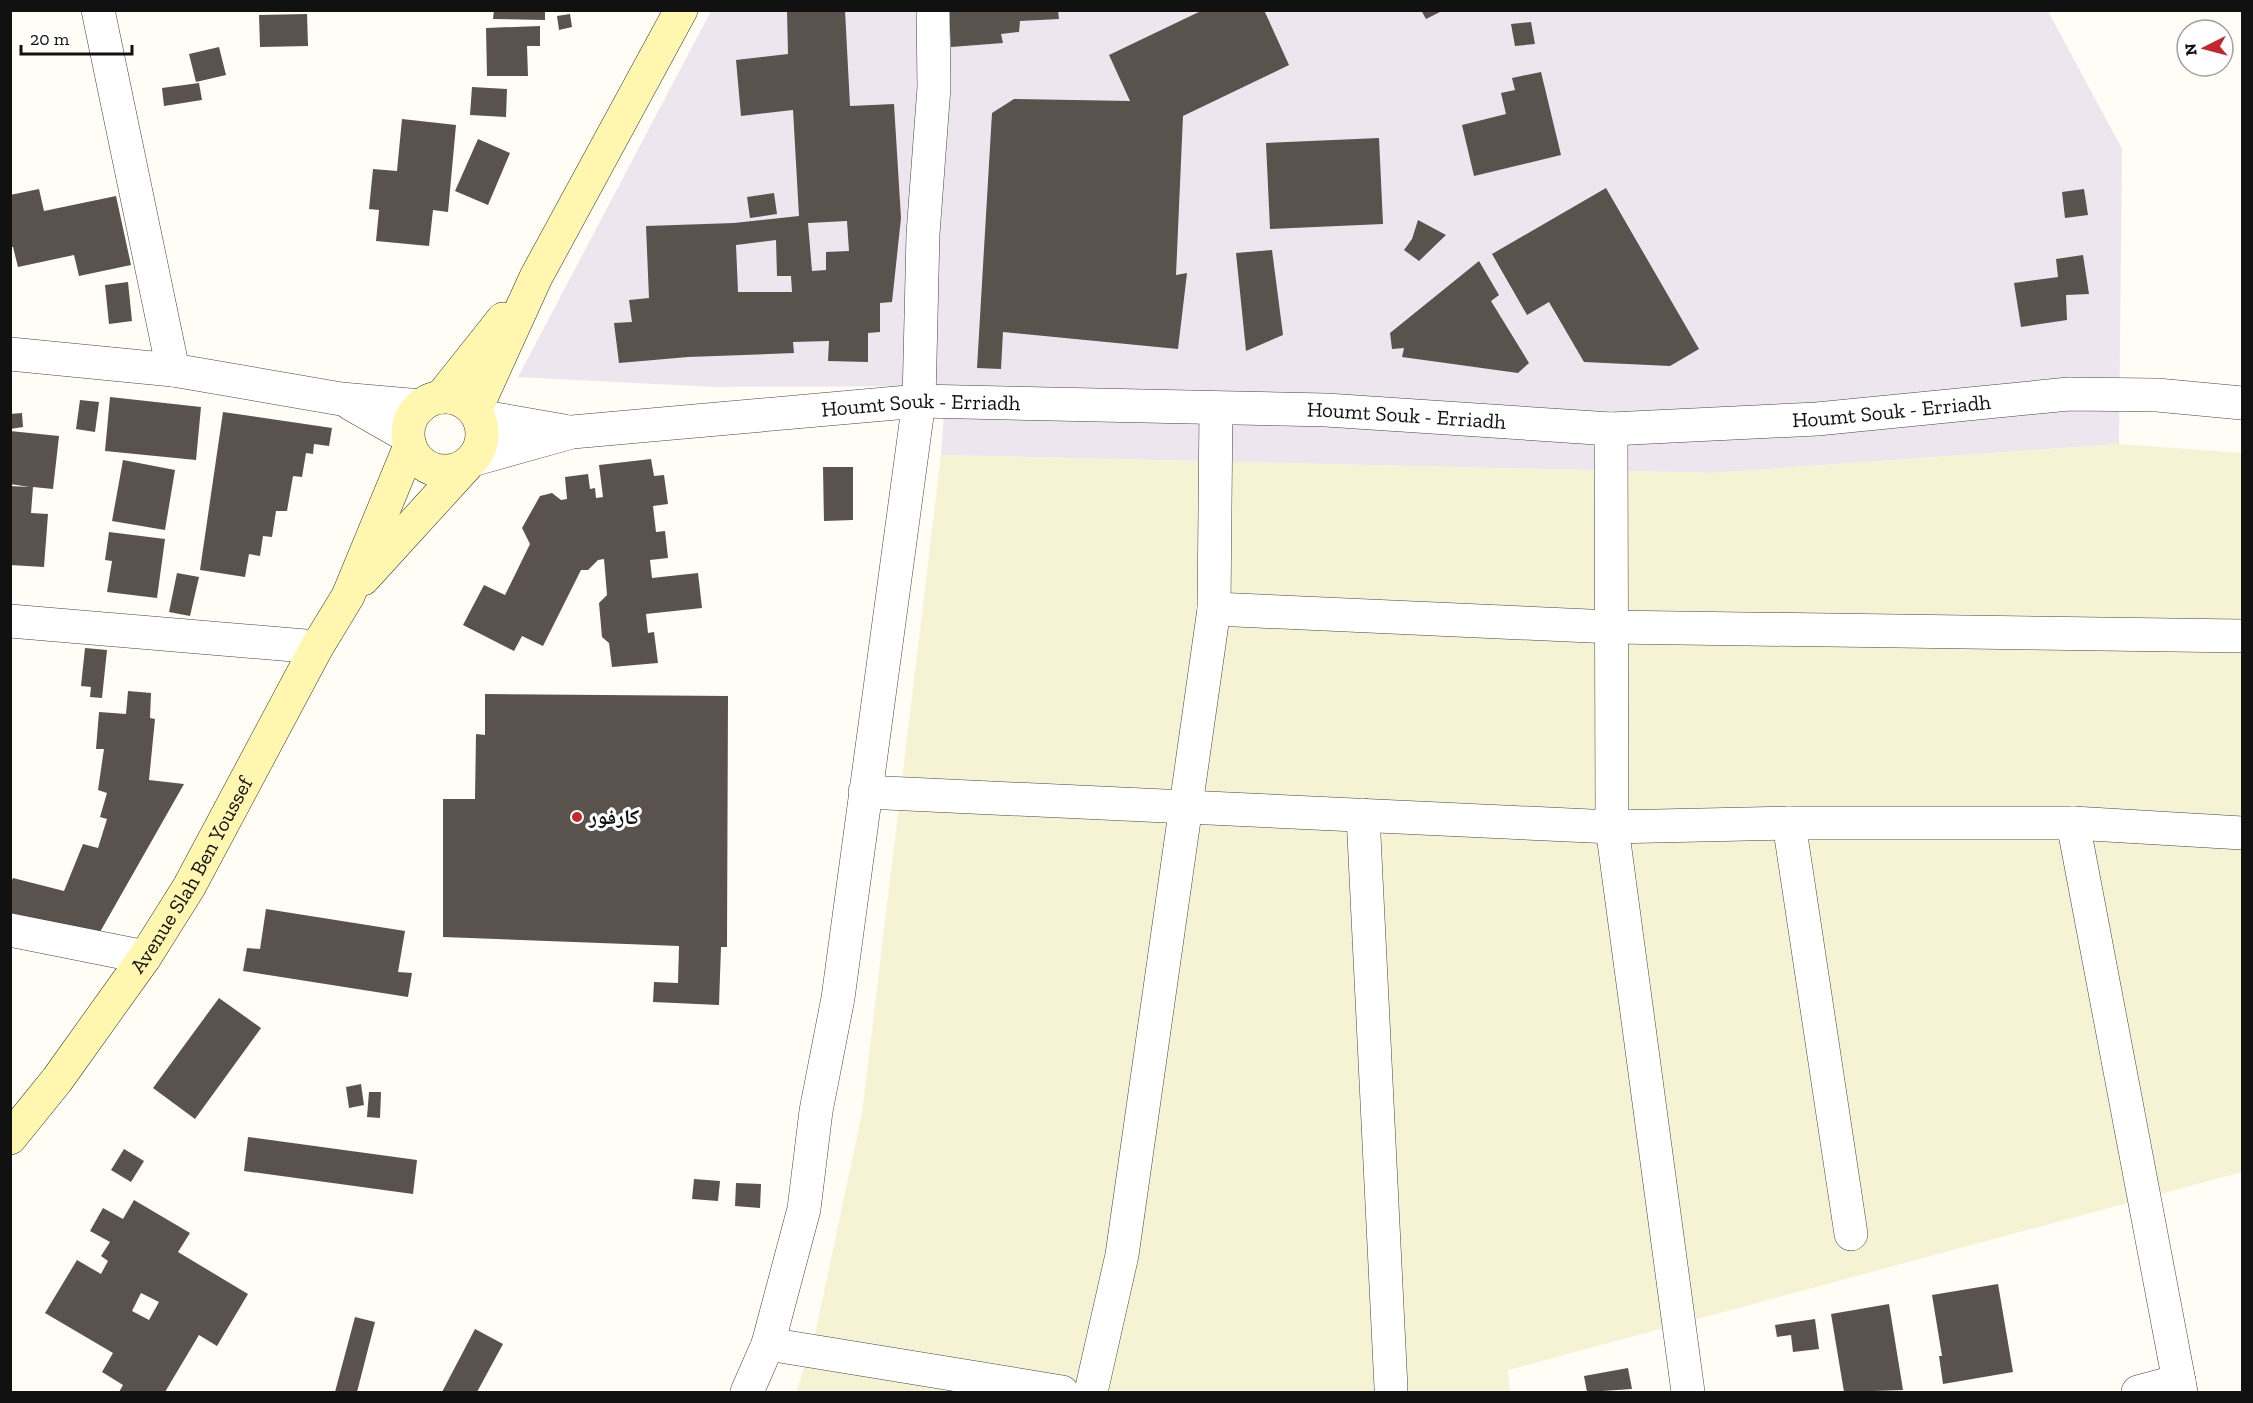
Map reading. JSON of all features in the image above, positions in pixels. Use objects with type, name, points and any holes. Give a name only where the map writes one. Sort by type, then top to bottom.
[{"type":"main road","points":[[477,414],[536,278],[681,10]]},
{"type":"main road","points":[[348,596],[409,441],[413,414],[431,401],[536,278]]},
{"type":"main road","points":[[348,596],[470,463],[483,439],[477,414],[466,402],[431,401]]},
{"type":"main road","points":[[409,441],[413,454],[426,467],[443,472],[470,463]]},
{"type":"main road","name":"Avenue Slah Ben Youssef","points":[[10,1138],[57,1080],[144,957],[189,887],[317,647],[348,596]]},
{"type":"street","points":[[98,10],[173,370]]},
{"type":"street","points":[[747,1392],[768,1344],[804,1209],[816,1111],[838,998],[919,401],[923,234],[934,87],[933,10]]},
{"type":"street","points":[[10,354],[173,370],[341,399],[431,401]]},
{"type":"street","name":"Houmt Souk - Erriadh","points":[[572,432],[919,401],[1326,410],[1611,429],[1817,419],[2069,394],[2157,395],[2242,403]]},
{"type":"street","points":[[341,399],[409,441]]},
{"type":"street","points":[[1090,1392],[1122,1255],[1214,609],[1216,408]]},
{"type":"street","points":[[477,414],[572,432]]},
{"type":"street","points":[[1611,429],[1612,827],[1688,1392]]},
{"type":"street","points":[[470,463],[572,432]]},
{"type":"street","points":[[1214,609],[1612,627],[2242,636]]},
{"type":"street","points":[[10,621],[317,647]]},
{"type":"street","points":[[865,792],[1612,827],[1789,823],[2073,823],[2242,833]]},
{"type":"street","points":[[1363,816],[1391,1389]]},
{"type":"street","points":[[1789,823],[1851,1234]]},
{"type":"street","points":[[2073,823],[2180,1387],[2138,1392]]},
{"type":"street","points":[[10,930],[144,957]]},
{"type":"street","points":[[768,1344],[1062,1392]]},
{"type":"shaded area","points":[[711,11],[2048,11],[2122,149],[2119,444],[1712,473],[941,455],[946,386],[714,387],[518,377]]},
{"type":"shaded area","points":[[2119,444],[2242,453],[2242,1172],[1508,1370],[1510,1392],[796,1392],[814,1339],[862,1113],[941,455],[1712,473]]},
{"type":"building","points":[[494,10],[545,10],[545,20],[493,19]]},
{"type":"building","points":[[787,10],[845,10],[850,106],[894,104],[901,218],[892,302],[880,303],[880,332],[868,333],[868,362],[828,361],[829,341],[793,342],[794,353],[688,357],[619,363],[614,323],[632,322],[629,300],[649,298],[646,226],[734,223],[799,216],[793,110],[741,116],[736,60],[788,54]],"holes":[[[847,221],[849,251],[826,252],[826,270],[812,271],[808,223]],[[776,240],[777,276],[791,276],[792,292],[738,292],[736,245]]]},
{"type":"building","points":[[949,10],[1058,10],[1059,19],[1020,21],[1019,32],[1001,34],[1003,43],[951,47]]},
{"type":"building","points":[[1203,10],[1264,10],[1289,65],[1183,116],[1176,275],[1187,273],[1178,349],[1003,332],[1001,369],[977,368],[992,113],[1014,99],[1130,101],[1109,55]]},
{"type":"building","points":[[1421,10],[1444,10],[1426,19]]},
{"type":"building","points":[[307,14],[308,46],[260,47],[259,15]]},
{"type":"building","points":[[570,14],[572,27],[559,30],[557,16]]},
{"type":"building","points":[[1531,22],[1535,44],[1515,46],[1511,24]]},
{"type":"building","points":[[540,26],[540,46],[527,46],[528,76],[487,76],[486,28]]},
{"type":"building","points":[[219,47],[226,75],[196,82],[189,54]]},
{"type":"building","points":[[1541,72],[1561,155],[1474,176],[1462,125],[1506,114],[1501,93],[1515,90],[1512,78]]},
{"type":"building","points":[[199,83],[202,100],[164,106],[162,88]]},
{"type":"building","points":[[472,87],[507,89],[506,117],[470,115]]},
{"type":"building","points":[[402,119],[456,125],[448,212],[433,210],[429,246],[376,241],[379,210],[369,209],[373,169],[397,171]]},
{"type":"building","points":[[1379,138],[1383,224],[1270,229],[1266,143]]},
{"type":"building","points":[[478,139],[510,153],[488,205],[455,191]]},
{"type":"building","points":[[1606,188],[1699,349],[1670,366],[1584,362],[1549,302],[1527,315],[1492,254]]},
{"type":"building","points":[[39,189],[44,211],[116,196],[131,265],[79,276],[74,255],[18,267],[13,247],[10,247],[10,195]]},
{"type":"building","points":[[2084,189],[2088,215],[2065,218],[2062,192]]},
{"type":"building","points":[[774,193],[777,214],[750,218],[747,197]]},
{"type":"building","points":[[1418,220],[1446,235],[1419,261],[1404,250],[1412,239]]},
{"type":"building","points":[[1272,250],[1283,335],[1246,351],[1236,253]]},
{"type":"building","points":[[2083,255],[2089,294],[2066,295],[2067,320],[2021,327],[2014,283],[2058,277],[2056,259]]},
{"type":"building","points":[[1479,261],[1499,295],[1491,301],[1529,363],[1518,373],[1402,357],[1404,348],[1392,349],[1390,333]]},
{"type":"building","points":[[128,282],[132,321],[109,324],[105,285]]},
{"type":"building","points":[[110,397],[201,407],[196,460],[105,451]]},
{"type":"building","points":[[80,400],[99,402],[95,432],[76,429]]},
{"type":"building","points":[[223,412],[332,428],[329,446],[314,444],[313,454],[306,453],[302,477],[293,476],[287,511],[276,511],[272,537],[263,536],[260,556],[249,554],[245,577],[200,570]]},
{"type":"building","points":[[22,413],[23,427],[10,429],[10,414]]},
{"type":"building","points":[[10,431],[59,436],[53,489],[33,487],[31,513],[48,514],[44,567],[10,565],[10,486],[30,487],[10,484]]},
{"type":"building","points":[[651,459],[654,476],[664,475],[668,504],[653,506],[656,532],[665,531],[668,558],[650,560],[652,578],[698,573],[702,608],[646,614],[648,633],[654,632],[658,663],[612,667],[609,643],[602,637],[599,603],[607,595],[604,559],[598,560],[588,570],[581,570],[543,646],[522,636],[514,651],[463,625],[484,585],[505,595],[530,544],[522,528],[540,496],[552,493],[561,500],[567,499],[565,477],[588,474],[590,489],[595,488],[596,498],[603,497],[599,465]]},
{"type":"building","points":[[123,460],[175,470],[165,530],[112,521]]},
{"type":"building","points":[[823,467],[853,467],[853,520],[824,521]]},
{"type":"building","points":[[109,532],[165,539],[157,598],[107,592],[112,561],[105,560]]},
{"type":"building","points":[[177,573],[199,577],[190,616],[169,612]]},
{"type":"building","points":[[85,648],[107,650],[102,698],[90,697],[91,687],[81,686]]},
{"type":"building","points":[[128,691],[151,693],[150,718],[155,719],[149,780],[184,784],[100,932],[10,913],[10,885],[13,878],[64,891],[83,844],[98,848],[107,819],[100,817],[107,793],[98,790],[104,749],[96,749],[99,712],[126,714]]},
{"type":"building","points":[[485,694],[728,696],[727,947],[721,947],[719,1005],[653,1002],[654,982],[678,983],[679,946],[443,937],[443,799],[475,799],[476,734],[485,735]]},
{"type":"building","points":[[266,909],[405,931],[398,972],[412,973],[408,997],[243,971],[247,948],[260,949]]},
{"type":"building","points":[[219,998],[261,1028],[195,1119],[153,1088]]},
{"type":"building","points":[[361,1084],[364,1105],[349,1108],[346,1087]]},
{"type":"building","points":[[369,1092],[381,1092],[380,1118],[367,1117]]},
{"type":"building","points":[[248,1137],[417,1160],[413,1194],[244,1171]]},
{"type":"building","points":[[124,1149],[144,1161],[131,1182],[111,1170]]},
{"type":"building","points":[[694,1179],[720,1181],[718,1201],[692,1199]]},
{"type":"building","points":[[736,1183],[761,1184],[760,1208],[735,1206]]},
{"type":"building","points":[[134,1200],[190,1233],[178,1252],[248,1294],[217,1346],[199,1335],[165,1392],[119,1392],[123,1385],[102,1372],[113,1353],[45,1313],[77,1260],[101,1274],[108,1261],[101,1256],[110,1242],[90,1231],[103,1208],[123,1219]],"holes":[[[141,1293],[159,1302],[149,1320],[132,1311]]]},
{"type":"building","points":[[1998,1284],[2013,1372],[1943,1384],[1939,1356],[1942,1356],[1932,1295]]},
{"type":"building","points":[[1889,1304],[1903,1390],[1844,1392],[1831,1314]]},
{"type":"building","points":[[355,1317],[375,1322],[357,1392],[335,1392]]},
{"type":"building","points":[[1815,1319],[1819,1349],[1793,1352],[1791,1335],[1777,1337],[1775,1325]]},
{"type":"building","points":[[475,1329],[503,1344],[477,1392],[442,1392]]},
{"type":"building","points":[[1628,1368],[1632,1389],[1587,1392],[1584,1376]]},
{"type":"place","name":"كارفور","points":[[577,817]]}]
